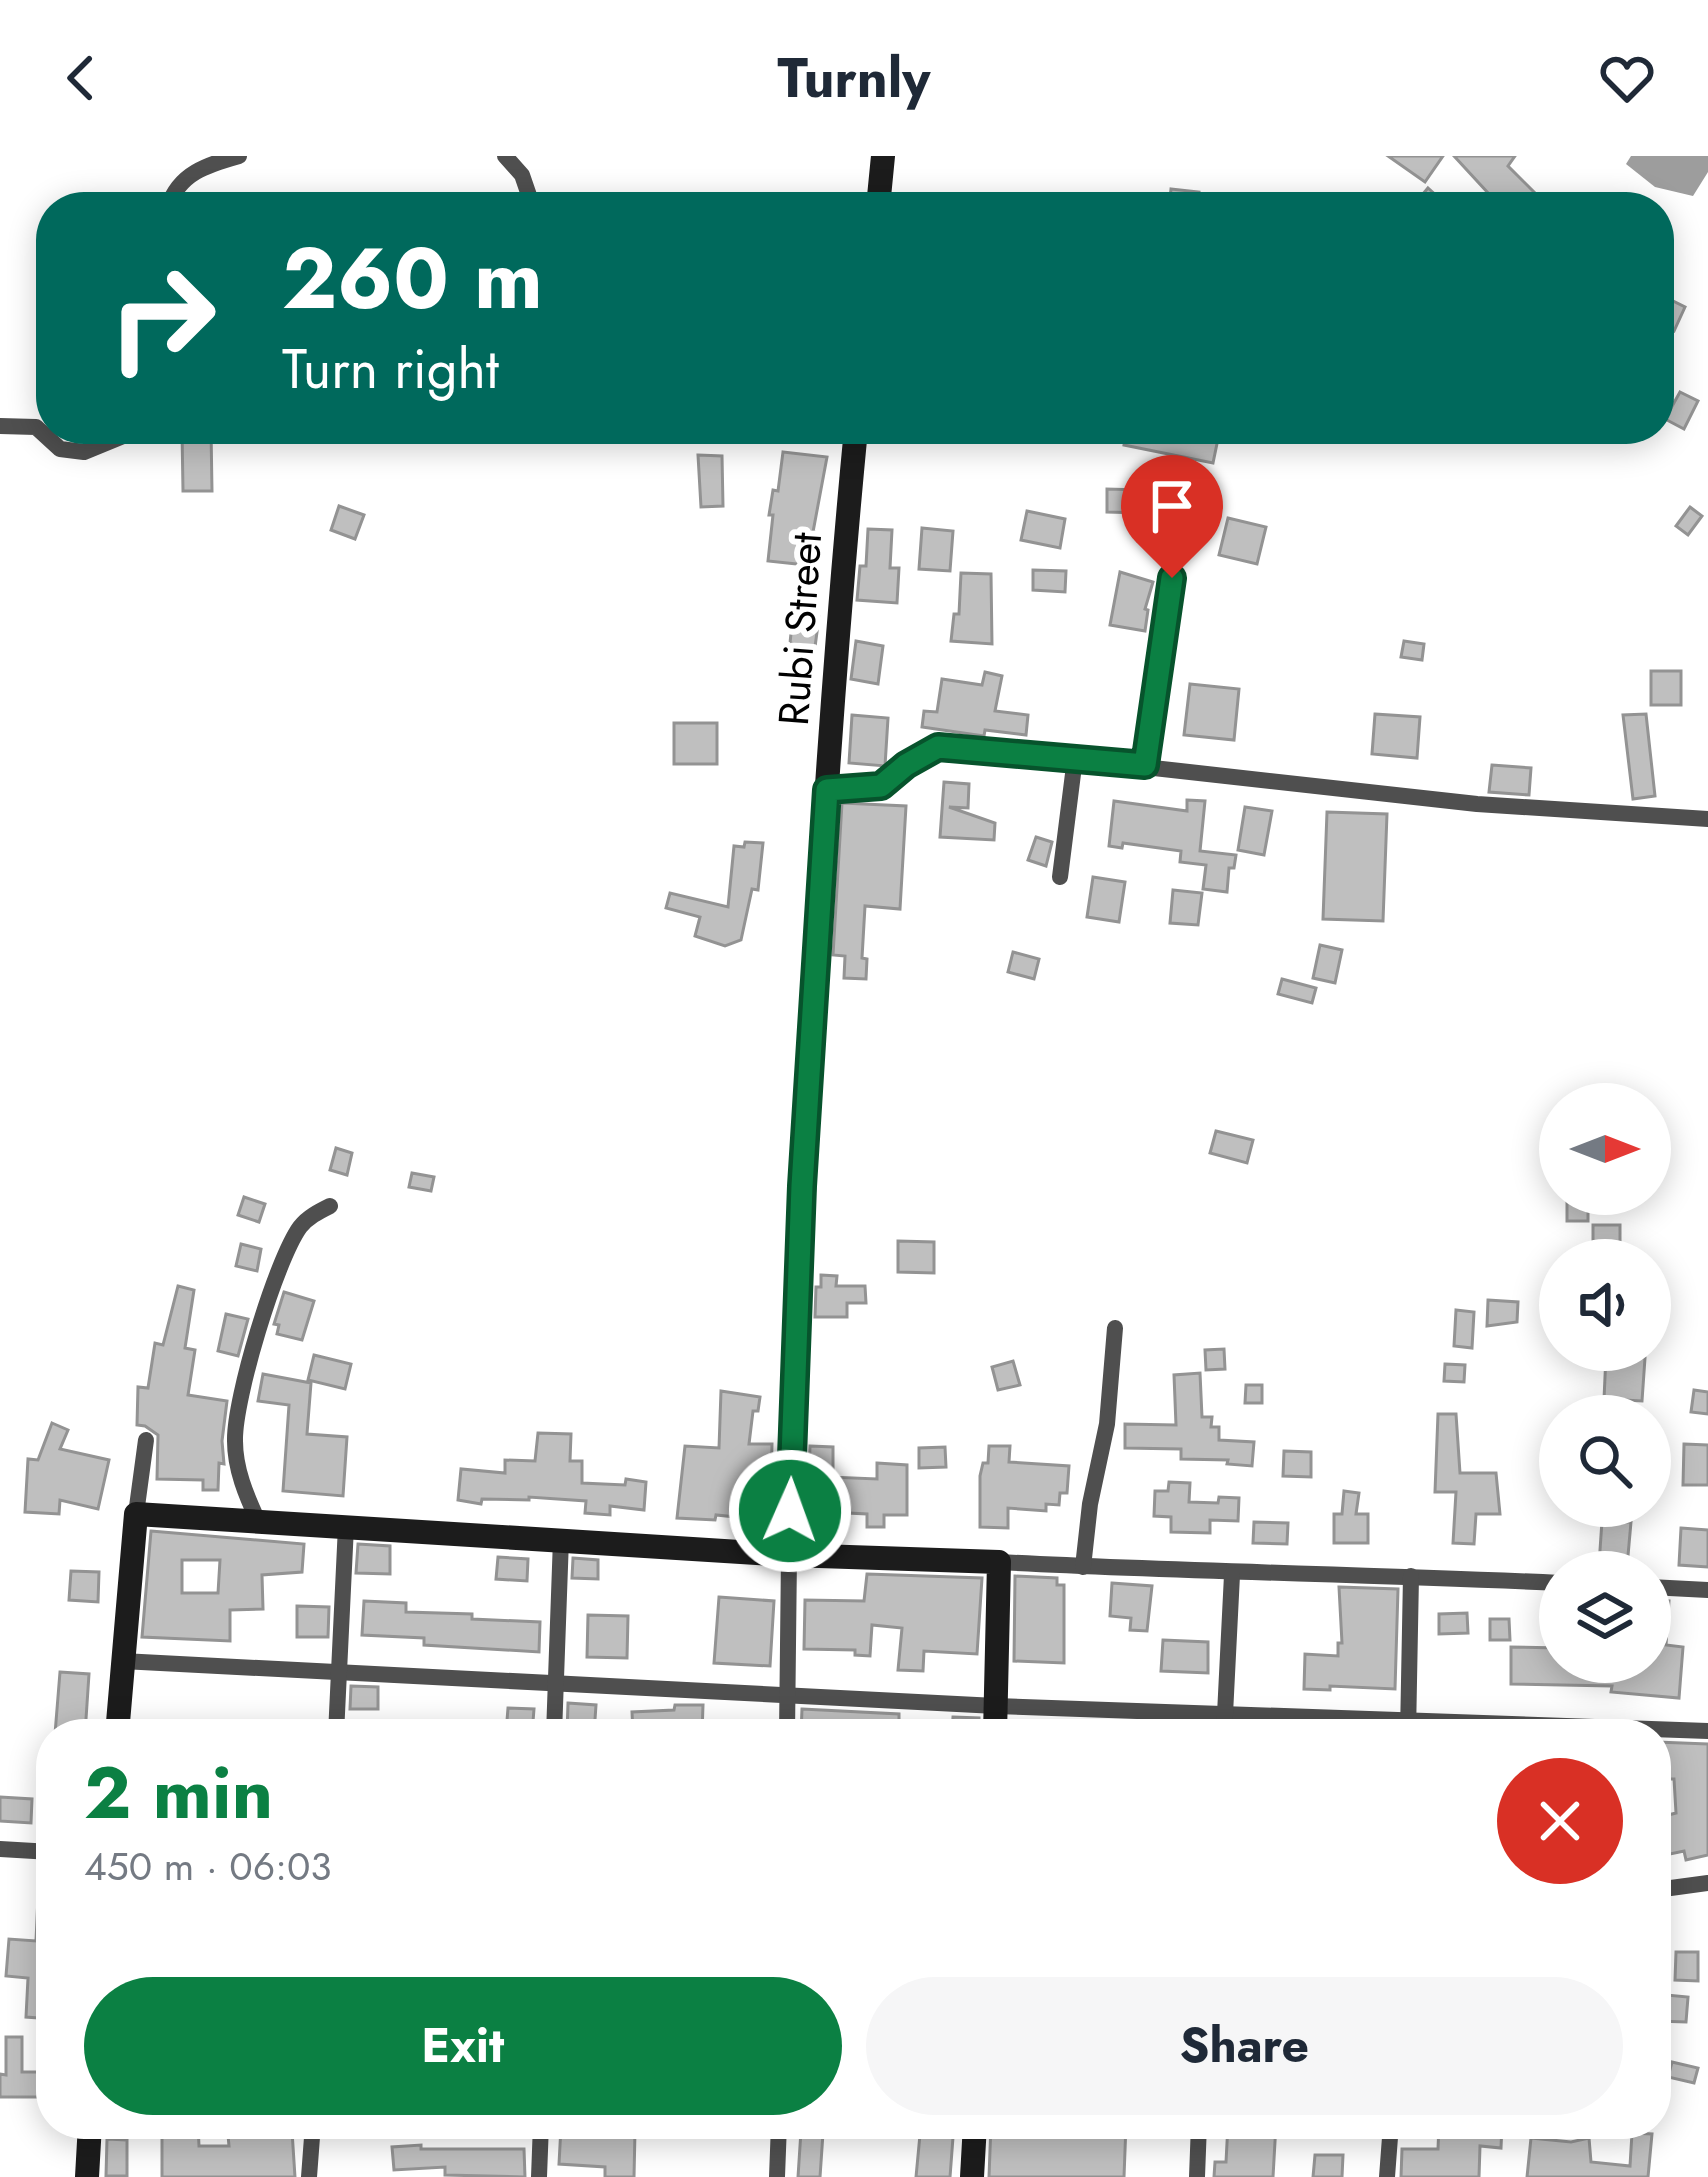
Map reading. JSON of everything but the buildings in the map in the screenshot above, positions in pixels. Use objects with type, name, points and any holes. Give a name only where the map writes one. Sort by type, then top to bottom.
[{"type":"street","points":[[177,192],[190,174],[205,165],[238,156]]},
{"type":"street","points":[[505,156],[522,175],[528,192]]},
{"type":"street","points":[[879,192],[883,156]]},
{"type":"street","points":[[0,426],[36,427]]},
{"type":"street","points":[[55,444],[84,452],[103,444]]},
{"type":"street","name":"Rubi Street","points":[[788,1555],[802,1186],[855,444]]},
{"type":"street","points":[[1145,765],[1185,484]]},
{"type":"street","points":[[827,790],[881,786],[938,747],[1145,765],[1477,804],[1708,819]]},
{"type":"street","points":[[1060,877],[1075,758]]},
{"type":"street","points":[[258,1521],[236,1459],[236,1422],[286,1249],[309,1216],[330,1206]]},
{"type":"street","points":[[1083,1567],[1107,1424],[1114,1328]]},
{"type":"street","points":[[117,1719],[146,1440]]},
{"type":"street","points":[[136,1514],[788,1555],[1232,1575],[1539,1582]]},
{"type":"street","points":[[337,1719],[346,1526]]},
{"type":"street","points":[[554,1719],[561,1539]]},
{"type":"street","points":[[787,1719],[788,1555]]},
{"type":"street","points":[[996,1719],[999,1562]]},
{"type":"street","points":[[1225,1719],[1232,1575]]},
{"type":"street","points":[[1409,1719],[1411,1576]]},
{"type":"street","points":[[1671,1588],[1708,1590]]},
{"type":"street","points":[[122,1661],[787,1694],[1153,1719]]},
{"type":"street","points":[[1671,1730],[1708,1731]]},
{"type":"street","points":[[0,1849],[36,1851]]},
{"type":"street","points":[[1671,1888],[1708,1883]]},
{"type":"street","points":[[86,2177],[89,2139]]},
{"type":"street","points":[[309,2177],[312,2139]]},
{"type":"street","points":[[539,2177],[540,2139]]},
{"type":"street","points":[[777,2177],[778,2139]]},
{"type":"street","points":[[972,2177],[974,2139]]},
{"type":"street","points":[[1197,2177],[1198,2139]]},
{"type":"street","points":[[1388,2177],[1390,2139]]},
{"type":"shaded area","points":[[1631,156],[1708,156],[1708,172],[1693,196],[1655,187],[1626,164]]},
{"type":"route","points":[[790,1511],[802,1186],[827,790],[881,786],[938,747],[1145,765],[1172,578]]}]
